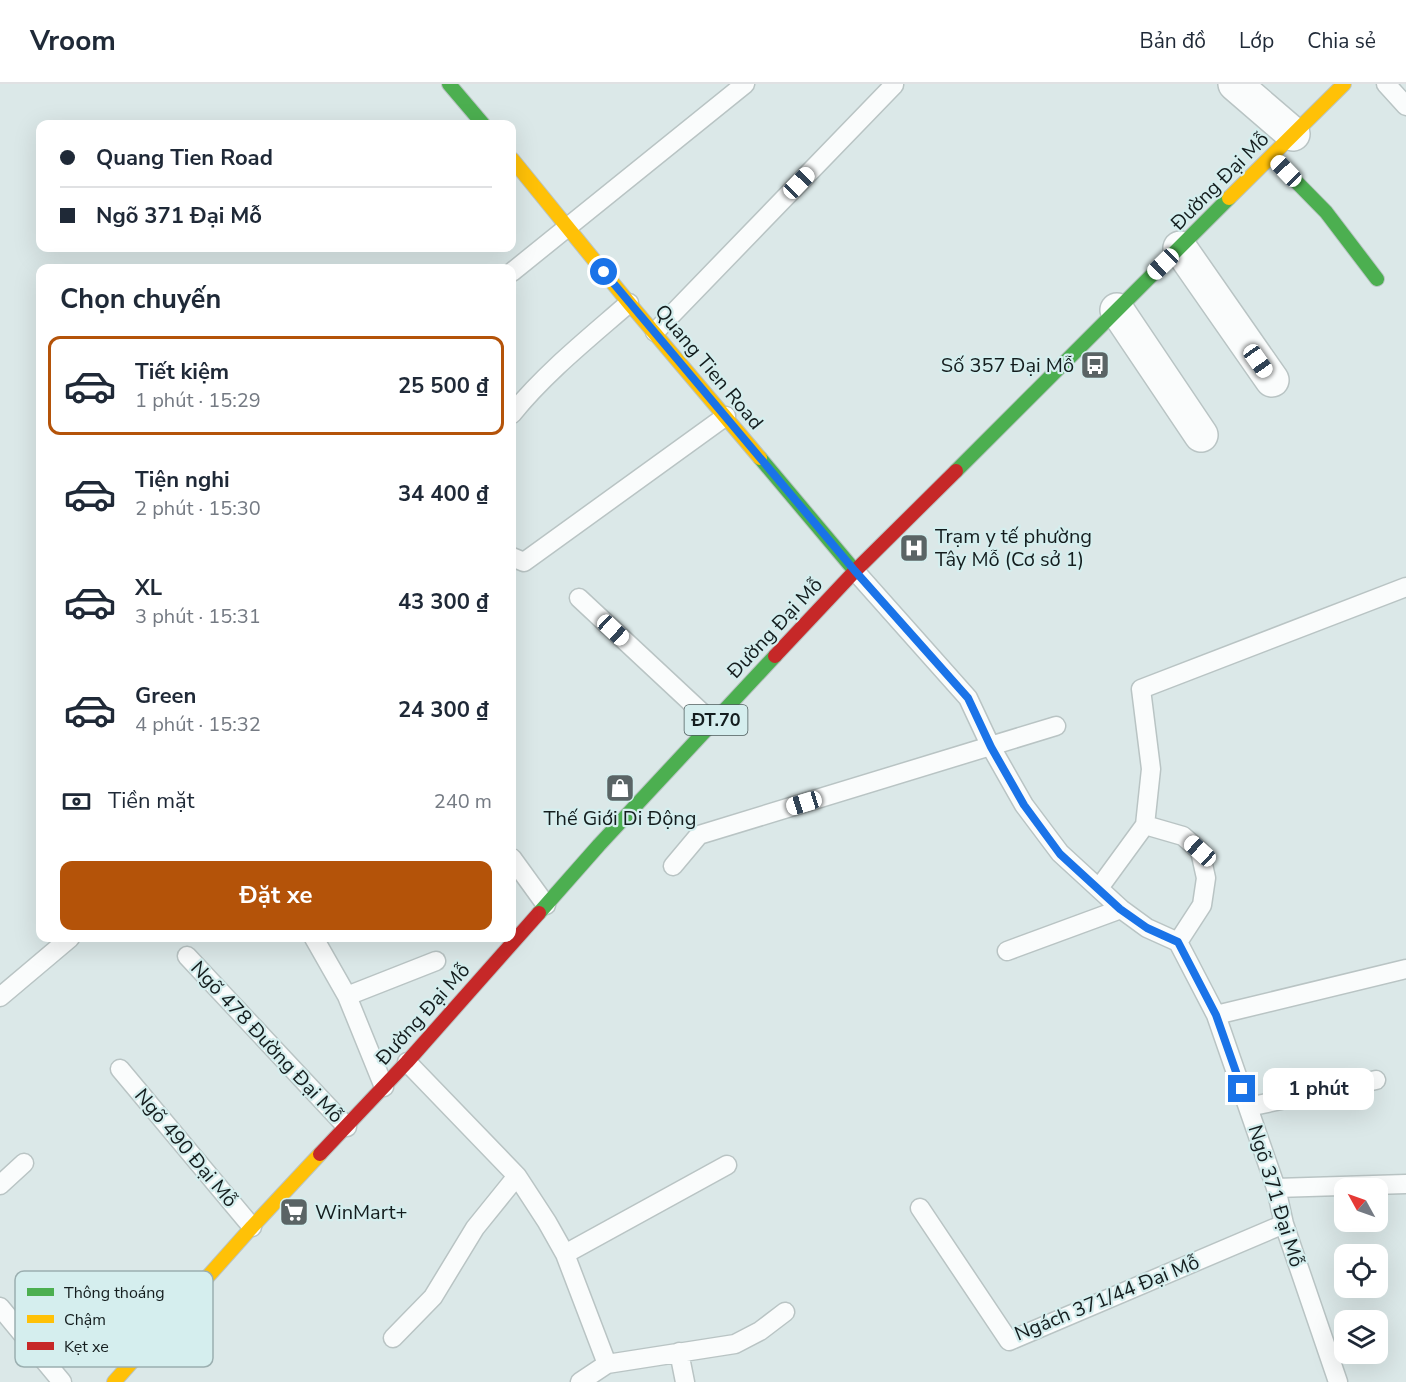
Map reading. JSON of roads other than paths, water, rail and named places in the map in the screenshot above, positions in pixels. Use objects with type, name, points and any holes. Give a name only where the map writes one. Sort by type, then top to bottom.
[{"type":"main road","points":[[449,84],[480,120]]},
{"type":"main road","name":"Đường Đại Mỗ","points":[[516,938],[855,571],[1344,84]]},
{"type":"main road","points":[[1283,146],[1326,212],[1377,279]]},
{"type":"main road","name":"Quang Tien Road","points":[[516,164],[629,303],[656,332],[855,571]]},
{"type":"main road","name":"Đường Đại Mỗ","points":[[213,1271],[407,1062],[513,942]]},
{"type":"main road","name":"Đường Đại Mỗ","points":[[114,1382],[127,1367]]},
{"type":"street","points":[[1235,84],[1283,146]]},
{"type":"street","points":[[1180,248],[1272,380]]},
{"type":"street","points":[[1117,310],[1201,435]]},
{"type":"lane","points":[[516,269],[745,84]]},
{"type":"lane","points":[[1386,84],[1406,106]]},
{"type":"lane","points":[[656,332],[894,85]]},
{"type":"lane","points":[[516,409],[576,350],[629,303]]},
{"type":"lane","points":[[516,559],[524,562],[726,416]]},
{"type":"lane","points":[[855,571],[968,698],[991,747],[1024,805],[1060,854],[1120,909],[1147,928],[1178,942],[1202,905],[1206,878],[1200,851],[1183,836],[1145,825]]},
{"type":"lane","points":[[1099,888],[1145,825],[1151,769],[1141,689],[1406,587]]},
{"type":"lane","points":[[579,598],[713,723]]},
{"type":"lane","points":[[673,866],[699,835],[1056,726]]},
{"type":"lane","points":[[516,863],[546,904]]},
{"type":"lane","points":[[1007,951],[1120,909]]},
{"type":"lane","points":[[0,997],[65,942]]},
{"type":"lane","points":[[316,942],[347,996],[384,1087]]},
{"type":"lane","name":"Ngõ 371 Đại Mỗ","points":[[1178,942],[1216,1015],[1276,1188],[1284,1224],[1338,1382]]},
{"type":"lane","name":"Ngõ 478 Đường Đại Mỗ","points":[[187,956],[347,1127]]},
{"type":"lane","points":[[347,996],[436,962]]},
{"type":"lane","points":[[1216,1015],[1406,969]]},
{"type":"lane","points":[[407,1062],[517,1176],[565,1254],[607,1364]]},
{"type":"lane","name":"Ngõ 490 Đại Mỗ","points":[[120,1069],[252,1227]]},
{"type":"lane","points":[[1248,1107],[1376,1080]]},
{"type":"lane","points":[[0,1185],[24,1163]]},
{"type":"lane","points":[[565,1254],[727,1165]]},
{"type":"lane","points":[[393,1338],[433,1297],[475,1228],[517,1176]]},
{"type":"lane","points":[[1276,1188],[1406,1184]]},
{"type":"lane","name":"Ngách 371/44 Đại Mỗ","points":[[920,1208],[1009,1341],[1284,1224]]},
{"type":"lane","points":[[0,1307],[15,1325]]},
{"type":"lane","points":[[580,1382],[607,1364],[735,1344],[760,1331],[785,1312]]},
{"type":"lane","points":[[679,1352],[685,1382]]},
{"type":"lane","points":[[50,1367],[62,1382]]},
{"type":"place","name":"Số 357 Đại Mỗ","points":[[1095,365]]},
{"type":"place","name":"Trạm y tế phường Tây Mỗ (Cơ sở 1)","points":[[914,548]]},
{"type":"place","name":"Thế Giới Di Động","points":[[620,788]]},
{"type":"place","name":"WinMart+","points":[[294,1212]]}]
